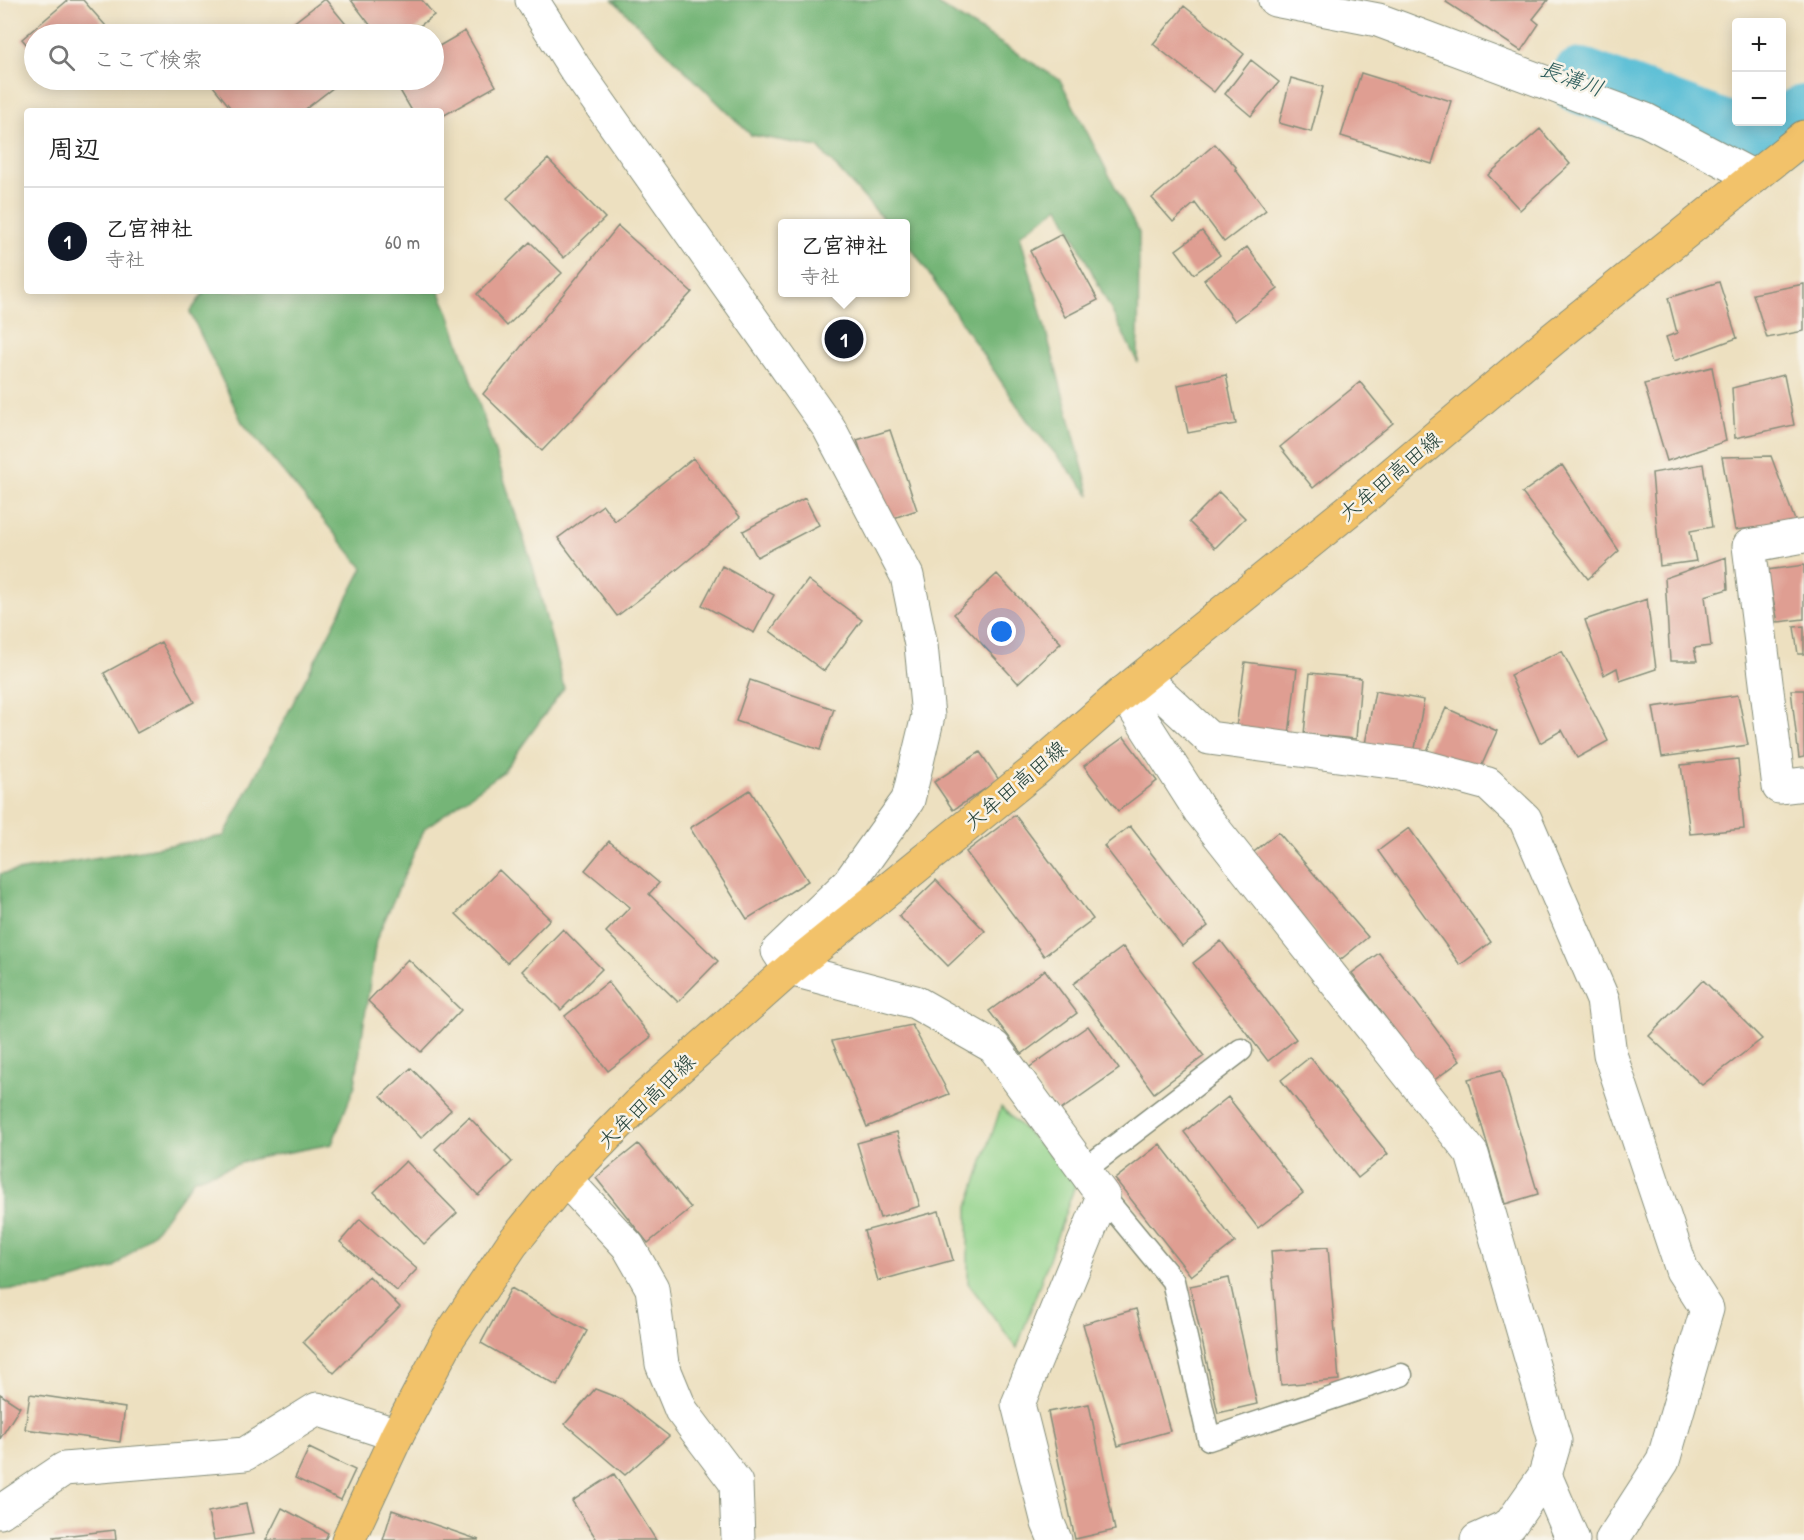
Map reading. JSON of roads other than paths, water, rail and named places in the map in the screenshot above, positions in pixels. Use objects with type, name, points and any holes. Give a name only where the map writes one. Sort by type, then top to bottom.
[{"type":"main road","name":"大牟田高田線","points":[[348,1540],[398,1434],[449,1336],[512,1244],[566,1179],[638,1104],[790,969],[1033,772],[1134,685],[1348,511],[1554,338],[1804,137]]},
{"type":"street","points":[[532,0],[574,67],[830,428],[907,576],[921,645],[927,716],[908,800],[848,884],[778,951],[790,969],[915,1002],[994,1047],[1103,1196],[1018,1404],[1048,1523],[1055,1540]]},
{"type":"street","points":[[1275,0],[1378,20],[1646,120],[1754,177]]},
{"type":"street","points":[[1804,536],[1749,546],[1779,787],[1804,784]]},
{"type":"street","points":[[1134,685],[1200,811],[1472,1154],[1555,1441],[1545,1475],[1510,1525],[1477,1540]]},
{"type":"street","points":[[1134,685],[1209,738],[1421,766],[1488,784],[1525,819],[1603,1000],[1610,1054],[1683,1270],[1707,1309],[1664,1461],[1612,1540]]},
{"type":"street","points":[[566,1179],[628,1246],[652,1288],[662,1364],[681,1410],[736,1483],[738,1540]]},
{"type":"street","points":[[0,1512],[64,1468],[245,1454],[317,1409],[398,1434]]},
{"type":"street","points":[[1545,1475],[1574,1540]]},
{"type":"lane","points":[[1084,1170],[1241,1050]]},
{"type":"lane","points":[[1103,1196],[1173,1281],[1209,1438],[1401,1375]]},
{"type":"waterway","name":"長溝川","points":[[1581,81],[1755,145],[1804,118]]},
{"type":"place","name":"乙宮神社","points":[[844,339]]}]
